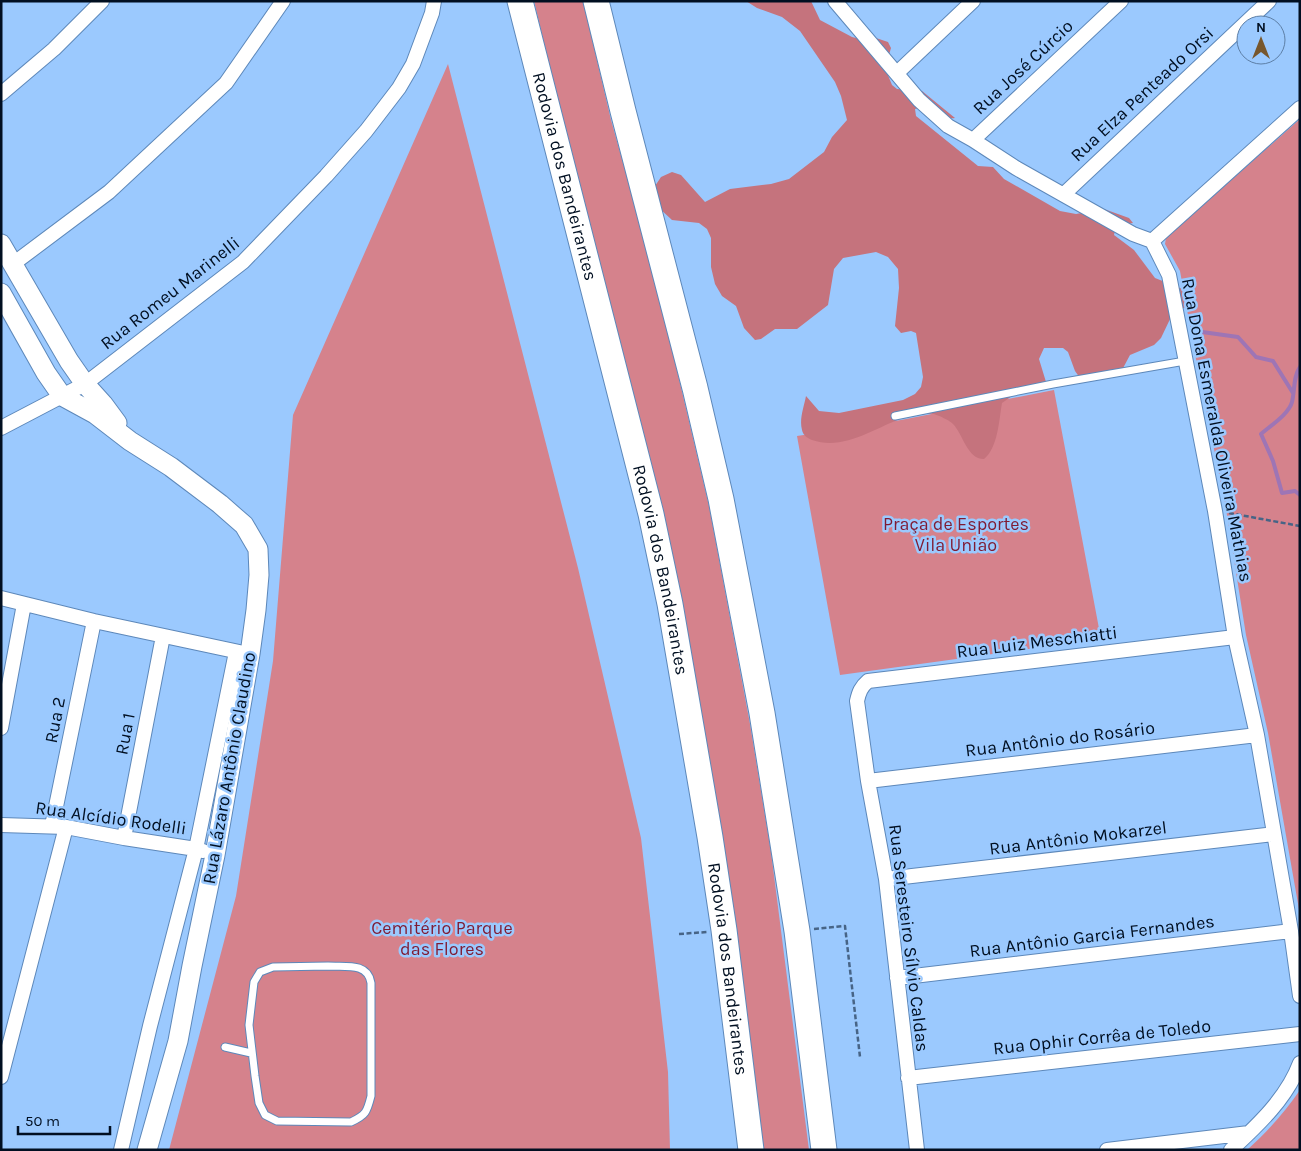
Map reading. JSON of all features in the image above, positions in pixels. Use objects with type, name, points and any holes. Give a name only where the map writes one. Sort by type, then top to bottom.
[{"type":"highway","name":"Rodovia dos Bandeirantes","points":[[520,1],[651,514],[671,614],[710,837],[724,930],[751,1150]]},
{"type":"highway","points":[[596,1],[721,499],[762,713],[797,931],[824,1150]]},
{"type":"main road","name":"Rua Lázaro Antônio Claudino","points":[[1,244],[69,361],[130,440]]},
{"type":"main road","points":[[1,293],[46,373],[62,396]]},
{"type":"main road","name":"Rua Lázaro Antônio Claudino","points":[[62,396],[95,414],[220,504],[244,526],[258,549],[259,576],[256,610],[243,653],[215,855],[178,1041],[148,1150]]},
{"type":"street","points":[[1,94],[54,49],[102,1]]},
{"type":"street","points":[[13,264],[109,192],[226,83],[283,1]]},
{"type":"street","name":"Rua Romeu Marinelli","points":[[1,428],[85,384],[244,262],[326,176],[399,88],[413,64],[432,13],[434,1]]},
{"type":"street","points":[[834,1],[919,100],[948,126],[1016,168],[1133,234],[1152,241],[1300,108]]},
{"type":"street","points":[[897,73],[974,1]]},
{"type":"street","name":"Rua José Cúrcio","points":[[973,140],[1121,1]]},
{"type":"street","name":"Rua Elza Penteado Orsi","points":[[1064,194],[1269,1]]},
{"type":"street","name":"Rua Dona Esmeralda Oliveira Mathias","points":[[1152,241],[1169,275],[1215,511],[1235,637],[1256,735],[1274,834],[1300,996]]},
{"type":"street","points":[[1,598],[94,621],[243,653],[121,1150]]},
{"type":"street","points":[[1,728],[24,604]]},
{"type":"street","name":"Rua 2","points":[[1,1077],[59,827],[94,621]]},
{"type":"street","name":"Rua 1","points":[[124,838],[162,636]]},
{"type":"street","name":"Rua Luiz Meschiatti","points":[[857,701],[862,686],[868,681],[1235,637]]},
{"type":"street","name":"Rua Seresteiro Sílvio Caldas","points":[[857,701],[868,781],[886,879],[917,1150]]},
{"type":"street","name":"Rua Antônio do Rosário","points":[[868,781],[1256,735]]},
{"type":"street","name":"Rua Alcídio Rodelli","points":[[1,825],[59,827],[196,849],[215,855]]},
{"type":"street","name":"Rua Antônio Mokarzel","points":[[886,879],[1274,834]]},
{"type":"street","name":"Rua Antônio Garcia Fernandes","points":[[897,978],[1291,931]]},
{"type":"street","name":"Rua Ophir Corrêa de Toledo","points":[[908,1078],[1300,1034]]},
{"type":"street","points":[[1231,1150],[1282,1098],[1300,1063]]},
{"type":"street","points":[[1107,1150],[1249,1133]]},
{"type":"street","points":[[1173,1142],[1190,1147],[1193,1150]]},
{"type":"lane","points":[[895,416],[1053,384],[1185,361]]},
{"type":"lane","points":[[273,966],[358,967],[366,970],[372,983],[371,1096],[366,1112],[361,1117],[351,1122],[277,1121],[265,1115],[259,1103],[252,1053],[249,1025],[254,982],[260,972],[273,966]]},
{"type":"lane","points":[[225,1047],[252,1053]]},
{"type":"path","points":[[1215,511],[1300,526]]},
{"type":"path","points":[[797,931],[845,926],[860,1057]]},
{"type":"path","points":[[679,934],[724,930]]},
{"type":"green space","points":[[534,1],[583,1],[611,120],[654,273],[709,506],[750,724],[771,852],[809,1150],[761,1150],[748,1029],[566,134]]},
{"type":"green space","name":"Cemitério Parque das Flores","points":[[448,64],[578,568],[641,838],[668,1072],[670,1150],[169,1150],[236,896],[273,661],[293,415]]},
{"type":"green space","points":[[1300,119],[1300,915],[1268,733],[1246,635],[1226,509],[1180,271],[1165,244],[1166,238]]},
{"type":"green space","name":"Praça de Esportes Vila União","points":[[1054,390],[1101,639],[840,675],[797,436],[901,420]]},
{"type":"green space","points":[[1300,1090],[1300,1150],[1247,1150],[1275,1122]]},
{"type":"shaded area","points":[[746,1],[811,1],[820,20],[852,37],[864,40],[876,38],[888,42],[891,48],[885,68],[892,85],[897,89],[922,91],[955,118],[945,117],[925,109],[915,109],[916,116],[978,166],[993,167],[1004,179],[1060,211],[1076,214],[1104,209],[1129,218],[1133,223],[1116,226],[1114,235],[1134,250],[1155,278],[1185,290],[1188,305],[1171,317],[1161,338],[1154,345],[1130,355],[1122,370],[1080,378],[1075,371],[1068,352],[1063,348],[1044,348],[1039,359],[1046,382],[1015,394],[1002,403],[995,441],[989,454],[984,459],[978,458],[969,451],[957,428],[952,423],[933,414],[905,417],[859,437],[836,443],[812,440],[804,435],[801,422],[806,396],[819,411],[839,413],[903,400],[915,394],[921,387],[923,377],[916,333],[911,331],[901,333],[895,326],[899,288],[898,269],[888,257],[876,252],[843,258],[834,269],[828,305],[797,329],[775,329],[761,339],[755,340],[744,328],[736,306],[722,296],[715,284],[711,267],[711,238],[707,229],[699,223],[672,220],[658,207],[655,186],[661,177],[672,172],[681,175],[705,202],[730,189],[771,184],[789,179],[824,152],[832,137],[847,120],[841,96],[835,82],[800,31],[782,17],[757,8]]},
{"type":"waterway","points":[[1195,331],[1238,337],[1256,357],[1273,361],[1293,393]]},
{"type":"waterway","points":[[1300,367],[1296,375],[1290,406],[1283,415],[1261,434],[1273,461],[1282,493],[1295,491],[1300,495]]}]
